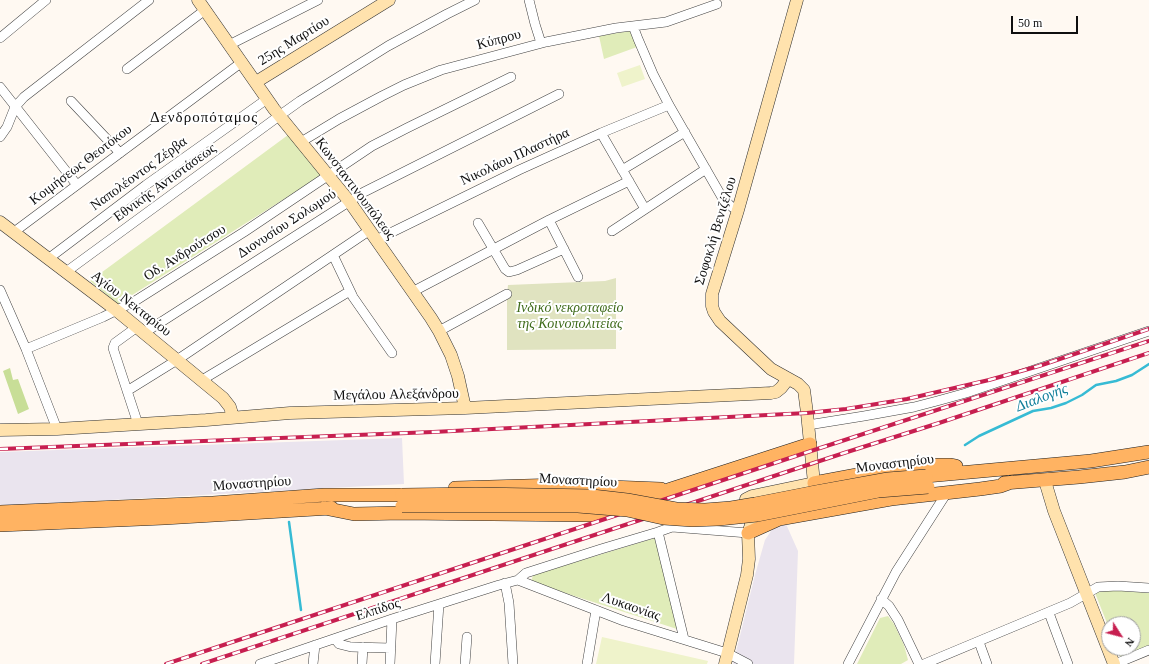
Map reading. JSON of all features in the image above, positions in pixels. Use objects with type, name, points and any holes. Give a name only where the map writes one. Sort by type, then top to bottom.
[{"type":"main road","points":[[324,502],[354,514],[402,513],[591,515],[810,444]]},
{"type":"main road","name":"Μοναστηρίου","points":[[0,512],[213,503],[402,500],[578,506],[627,510],[663,518],[704,520],[730,519],[980,472],[1091,461],[1149,452]]},
{"type":"main road","points":[[814,483],[878,471],[939,465],[951,465],[980,472]]},
{"type":"main road","name":"Μοναστηρίου","points":[[927,481],[1012,482],[1045,480],[1125,472],[1149,467]]},
{"type":"main road","points":[[748,533],[780,519],[891,499],[946,494],[1006,485],[1012,482]]},
{"type":"main road","points":[[324,502],[354,490],[559,485],[673,489]]},
{"type":"main road","name":"Μοναστηρίου","points":[[0,525],[172,518],[324,502]]},
{"type":"street","points":[[0,38],[46,0]]},
{"type":"street","points":[[0,137],[7,127],[15,107],[24,97],[149,0]]},
{"type":"street","name":"25ης Μαρτίου","points":[[256,82],[389,0]]},
{"type":"street","name":"Εθνικής Αντιστάσεως","points":[[66,272],[279,116],[388,46],[474,0]]},
{"type":"street","points":[[529,0],[541,43]]},
{"type":"street","name":"Σοφοκλή Βενιζέλου","points":[[797,0],[738,210],[712,294],[712,306],[720,321],[771,369],[798,384],[804,390],[814,483]]},
{"type":"street","points":[[230,45],[315,1]]},
{"type":"street","name":"Κύπρου","points":[[301,142],[382,96],[440,70],[541,43],[616,28],[666,22],[717,4]]},
{"type":"street","points":[[127,69],[201,5]]},
{"type":"street","name":"Κωνσταντινουπόλεως","points":[[201,5],[279,116],[349,201],[439,331],[451,355],[461,388],[465,408]]},
{"type":"street","points":[[633,26],[653,74],[669,105],[723,199],[738,210]]},
{"type":"street","name":"Κοιμήσεως Θεοτόκου","points":[[14,232],[242,62]]},
{"type":"street","name":"Οδ. Ανδρούτσου","points":[[26,349],[140,298],[276,212],[372,146],[511,77]]},
{"type":"street","points":[[0,87],[77,185]]},
{"type":"street","name":"Διονυσίου Σολωμού","points":[[127,391],[113,350],[113,346],[116,343],[141,330],[364,192],[559,94]]},
{"type":"street","name":"Ναπολέοντος Ζέρβα","points":[[48,259],[146,185],[267,99]]},
{"type":"street","points":[[71,101],[120,153]]},
{"type":"street","name":"Νικολάου Πλαστήρα","points":[[127,391],[177,360],[333,255],[373,235],[601,133],[669,105]]},
{"type":"street","points":[[622,170],[685,132]]},
{"type":"street","points":[[601,133],[645,209]]},
{"type":"street","points":[[612,231],[706,169]]},
{"type":"street","points":[[412,292],[549,220],[629,181]]},
{"type":"street","points":[[549,220],[578,277]]},
{"type":"street","name":"Αγίου Νεκταρίου","points":[[0,222],[116,310],[226,400],[233,417]]},
{"type":"street","points":[[478,223],[507,271],[511,272],[517,270],[564,249]]},
{"type":"street","points":[[333,255],[357,303],[392,353]]},
{"type":"street","points":[[0,290],[26,349],[57,429]]},
{"type":"street","points":[[202,380],[350,291]]},
{"type":"street","points":[[439,331],[507,294]]},
{"type":"street","points":[[808,425],[914,407],[937,401],[966,393],[1149,331]]},
{"type":"street","name":"Μεγάλου Αλεξάνδρου","points":[[0,430],[57,429],[206,420],[290,413],[465,408],[771,393],[781,388],[788,379]]},
{"type":"street","points":[[127,391],[138,424]]},
{"type":"street","points":[[1045,480],[1054,511],[1114,664],[1149,650]]},
{"type":"street","points":[[726,658],[747,575],[749,559],[748,533],[751,525],[745,501],[749,496],[814,483]]},
{"type":"street","points":[[848,664],[910,549],[946,494]]},
{"type":"street","points":[[513,664],[509,603],[505,583],[518,580],[526,573],[658,532],[672,526],[748,533]]},
{"type":"street","points":[[658,532],[684,639]]},
{"type":"street","name":"Λυκαονίας","points":[[518,580],[624,621],[684,639],[726,658],[748,664]]},
{"type":"street","name":"Ελπίδος","points":[[263,664],[392,619],[505,583]]},
{"type":"street","points":[[924,664],[1070,604],[1096,588],[1102,586],[1149,588]]},
{"type":"street","points":[[882,599],[889,606],[898,620],[919,664]]},
{"type":"street","points":[[435,664],[439,604]]},
{"type":"street","points":[[587,664],[596,610]]},
{"type":"street","points":[[1049,613],[1068,664]]},
{"type":"street","points":[[390,664],[392,619]]},
{"type":"street","points":[[465,664],[466,637]]},
{"type":"street","points":[[335,639],[339,644],[351,647],[391,648]]},
{"type":"street","points":[[978,642],[987,664]]},
{"type":"street","points":[[313,664],[315,645]]},
{"type":"street","points":[[362,664],[363,647]]},
{"type":"shaded area","points":[[402,438],[404,484],[0,506],[0,452]]},
{"type":"shaded area","points":[[786,524],[798,551],[794,664],[733,664],[765,540],[773,528]]},
{"type":"green space","points":[[630,31],[637,47],[604,59],[599,36]]},
{"type":"green space","points":[[640,65],[645,79],[622,87],[617,73]]},
{"type":"green space","points":[[288,135],[322,175],[118,304],[90,281]]},
{"type":"green space","name":"Ινδικό νεκροταφείο της Κοινοπολιτείας","points":[[616,278],[616,349],[507,350],[508,285],[605,281]]},
{"type":"green space","points":[[10,368],[13,380],[18,379],[29,409],[18,414],[3,371]]},
{"type":"green space","points":[[655,538],[677,629],[531,582],[533,575]]},
{"type":"green space","points":[[1108,590],[1149,593],[1149,645],[1141,648],[1141,616],[1104,616],[1095,593],[1098,591]]},
{"type":"green space","points":[[888,616],[894,624],[904,645],[908,660],[901,664],[857,664],[880,618]]},
{"type":"green space","points":[[602,637],[708,661],[707,664],[596,664]]},
{"type":"waterway","name":"Διαλογής","points":[[965,445],[979,436],[1033,411],[1051,408],[1066,403],[1082,395],[1096,385],[1116,381],[1132,375],[1149,364]]},
{"type":"waterway","points":[[289,522],[301,610]]},
{"type":"railway","points":[[0,449],[433,432],[807,413],[846,409],[907,399],[989,380],[1039,366],[1149,329]]},
{"type":"railway","points":[[166,664],[1149,341]]},
{"type":"railway","points":[[202,664],[1149,353]]},
{"type":"district","name":"Δενδροπόταμος","points":[[204,118]]}]
